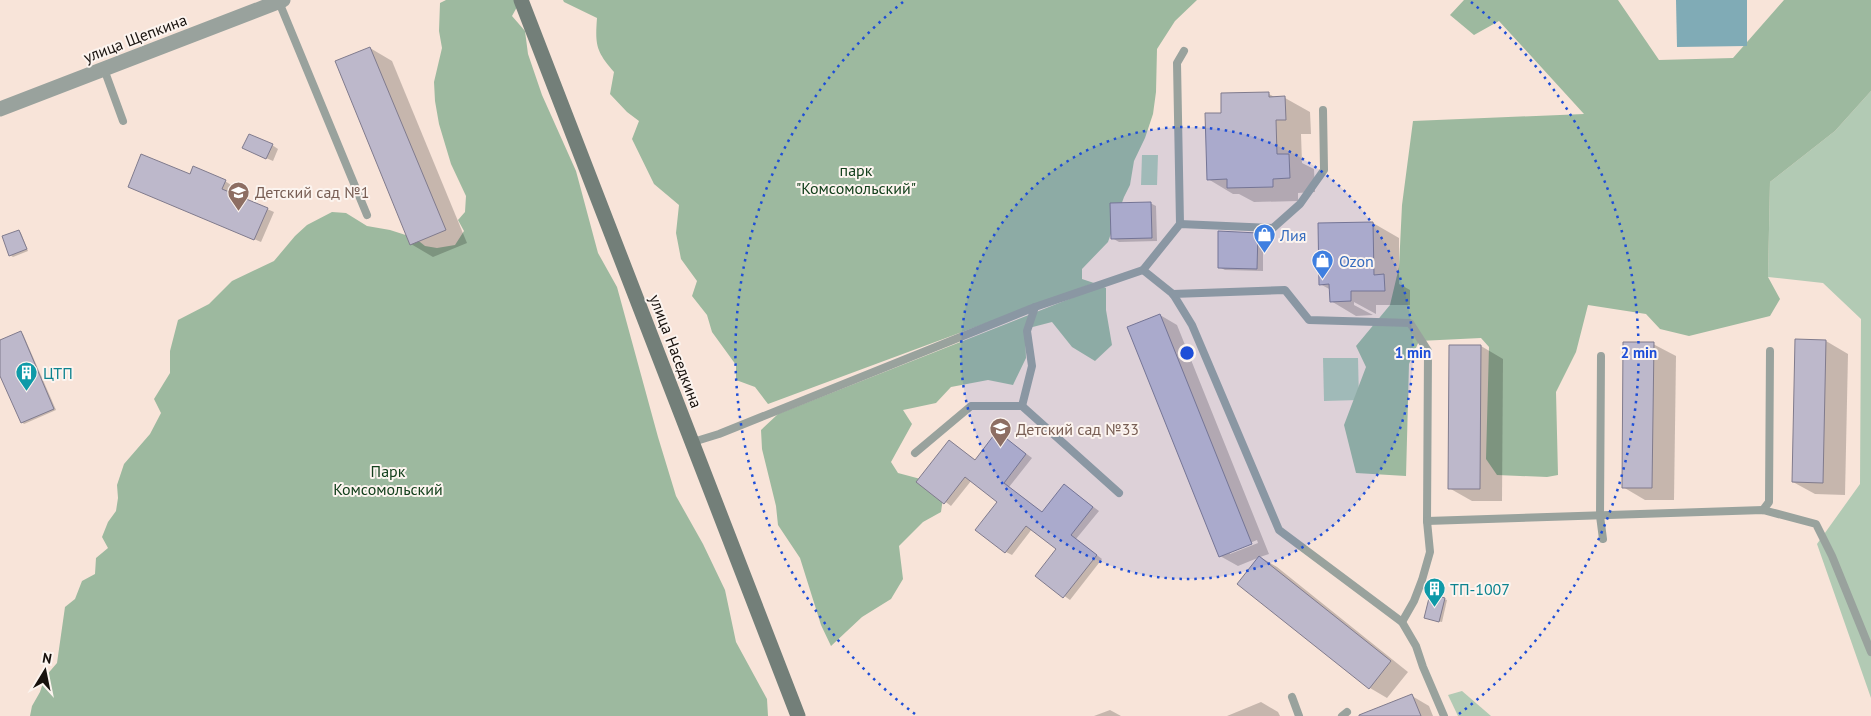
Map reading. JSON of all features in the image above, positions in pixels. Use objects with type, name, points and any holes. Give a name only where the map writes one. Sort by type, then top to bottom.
[{"type":"main road","name":"улица Наседкина","points":[[521,0],[798,716]]},
{"type":"street","name":"улица Щепкина","points":[[0,109],[281,1]]},
{"type":"lane","points":[[281,1],[367,215]]},
{"type":"lane","points":[[693,442],[719,434],[1035,307],[1143,270],[1180,224],[1177,63],[1184,51]]},
{"type":"lane","points":[[104,68],[122,120]]},
{"type":"lane","points":[[1180,224],[1273,228],[1300,204],[1324,170],[1324,110]]},
{"type":"lane","points":[[1143,270],[1173,294],[1192,325],[1279,530],[1402,622],[1416,646],[1444,716]]},
{"type":"lane","points":[[1173,294],[1285,290],[1310,320],[1410,323],[1428,351],[1427,521],[1430,552],[1414,601],[1402,622]]},
{"type":"lane","points":[[1022,406],[1032,366],[1027,331],[1035,307]]},
{"type":"lane","points":[[1763,510],[1768,502],[1770,351]]},
{"type":"lane","points":[[1601,356],[1600,516],[1603,539]]},
{"type":"lane","points":[[915,453],[971,406],[1022,406],[1119,493]]},
{"type":"lane","points":[[1427,521],[1763,510],[1816,524],[1832,556],[1871,652]]},
{"type":"lane","points":[[1292,697],[1299,716]]},
{"type":"green space","name":"Парк Комсомольский","points":[[446,0],[516,0],[517,7],[512,16],[525,31],[528,54],[542,95],[576,171],[598,253],[617,287],[676,496],[703,544],[725,590],[736,642],[767,699],[768,716],[30,716],[32,706],[40,692],[45,677],[57,663],[65,607],[75,599],[82,581],[95,574],[96,558],[108,548],[102,537],[108,522],[116,511],[117,485],[124,464],[150,434],[161,413],[154,399],[170,373],[170,351],[178,320],[209,304],[232,281],[274,261],[307,225],[332,212],[346,213],[367,226],[390,230],[415,238],[425,246],[437,248],[455,245],[464,231],[458,220],[465,212],[466,196],[451,164],[439,124],[435,101],[434,82],[442,48],[439,31],[440,3]]},
{"type":"green space","name":"парк \"Комсомольский\"","points":[[563,0],[1197,0],[1175,21],[1157,49],[1156,92],[1153,114],[1145,138],[1134,161],[1130,185],[1108,242],[1082,269],[1082,279],[1094,283],[768,404],[755,387],[736,380],[736,365],[712,332],[707,315],[692,296],[697,281],[681,259],[676,233],[679,205],[654,184],[632,139],[639,121],[627,112],[610,94],[614,72],[603,59],[598,47],[596,35],[597,18]]},
{"type":"green space","points":[[1464,0],[1618,0],[1659,60],[1733,58],[1784,0],[1871,0],[1871,91],[1835,131],[1770,182],[1768,277],[1780,299],[1770,316],[1689,336],[1660,329],[1646,314],[1588,305],[1576,352],[1556,392],[1558,475],[1547,477],[1497,475],[1486,459],[1489,347],[1481,338],[1419,341],[1409,364],[1406,476],[1356,473],[1344,425],[1366,367],[1356,346],[1390,305],[1399,267],[1402,205],[1413,121],[1584,114],[1499,21],[1474,35],[1450,15]]},
{"type":"green space","points":[[1871,91],[1871,698],[1817,544],[1860,484],[1861,319],[1823,283],[1768,277],[1770,182],[1835,131]]},
{"type":"green space","points":[[1142,155],[1158,155],[1157,185],[1141,185]]},
{"type":"green space","points":[[1102,286],[1106,288],[1106,310],[1112,345],[1095,361],[1072,347],[1052,322],[1025,329],[1026,358],[1013,385],[988,380],[951,387],[936,403],[903,410],[912,424],[891,462],[898,473],[928,481],[944,491],[941,512],[923,522],[899,546],[903,579],[891,599],[862,617],[831,646],[821,625],[800,558],[778,525],[776,506],[762,449],[761,430],[778,414]]},
{"type":"green space","points":[[1323,358],[1358,358],[1359,400],[1324,401]]},
{"type":"green space","points":[[1462,691],[1491,716],[1458,716],[1448,695]]},
{"type":"water","points":[[1676,0],[1747,0],[1747,46],[1677,47]]},
{"type":"building","points":[[370,47],[446,230],[410,245],[335,61]]},
{"type":"building","points":[[1269,92],[1269,97],[1285,96],[1286,120],[1276,120],[1277,154],[1289,154],[1290,178],[1273,179],[1273,187],[1227,188],[1227,179],[1207,180],[1205,113],[1221,113],[1221,93]]},
{"type":"building","points":[[249,134],[273,144],[266,159],[242,148]]},
{"type":"building","points":[[141,154],[190,174],[193,166],[226,180],[222,189],[268,208],[254,240],[128,187]]},
{"type":"building","points":[[1151,202],[1152,238],[1111,239],[1110,203]]},
{"type":"building","points":[[1373,222],[1374,275],[1384,274],[1385,291],[1351,291],[1351,301],[1330,302],[1329,284],[1319,285],[1318,223]]},
{"type":"building","points":[[19,230],[27,249],[9,256],[2,236]]},
{"type":"building","points":[[1218,231],[1258,233],[1257,269],[1218,268]]},
{"type":"building","points":[[1160,314],[1252,544],[1219,557],[1127,327]]},
{"type":"building","name":"ЦТП","points":[[21,331],[54,409],[21,423],[0,376],[0,340]]},
{"type":"building","points":[[1795,339],[1826,340],[1823,483],[1792,482]]},
{"type":"building","points":[[1623,342],[1654,342],[1652,488],[1622,488]]},
{"type":"building","points":[[1449,345],[1481,345],[1480,489],[1448,489]]},
{"type":"building","points":[[997,431],[1026,454],[1004,483],[1042,512],[1064,484],[1093,507],[1071,535],[1097,555],[1063,598],[1035,576],[1056,549],[1026,526],[1005,553],[975,530],[997,502],[965,477],[944,504],[916,482],[949,440],[975,460]]},
{"type":"building","points":[[1259,556],[1391,661],[1369,689],[1237,584]]},
{"type":"building","name":"ТП-1007","points":[[1430,594],[1445,598],[1439,622],[1424,618]]},
{"type":"building","points":[[1412,694],[1421,716],[1359,716],[1359,715]]},
{"type":"place","name":"Детский сад №1","points":[[239,211]]},
{"type":"place","name":"Лия","points":[[1264,254]]},
{"type":"place","name":"Ozon","points":[[1323,280]]},
{"type":"place","name":"ЦТП","points":[[27,392]]},
{"type":"place","name":"Детский сад №33","points":[[1000,448]]},
{"type":"place","name":"ТП-1007","points":[[1434,608]]}]
